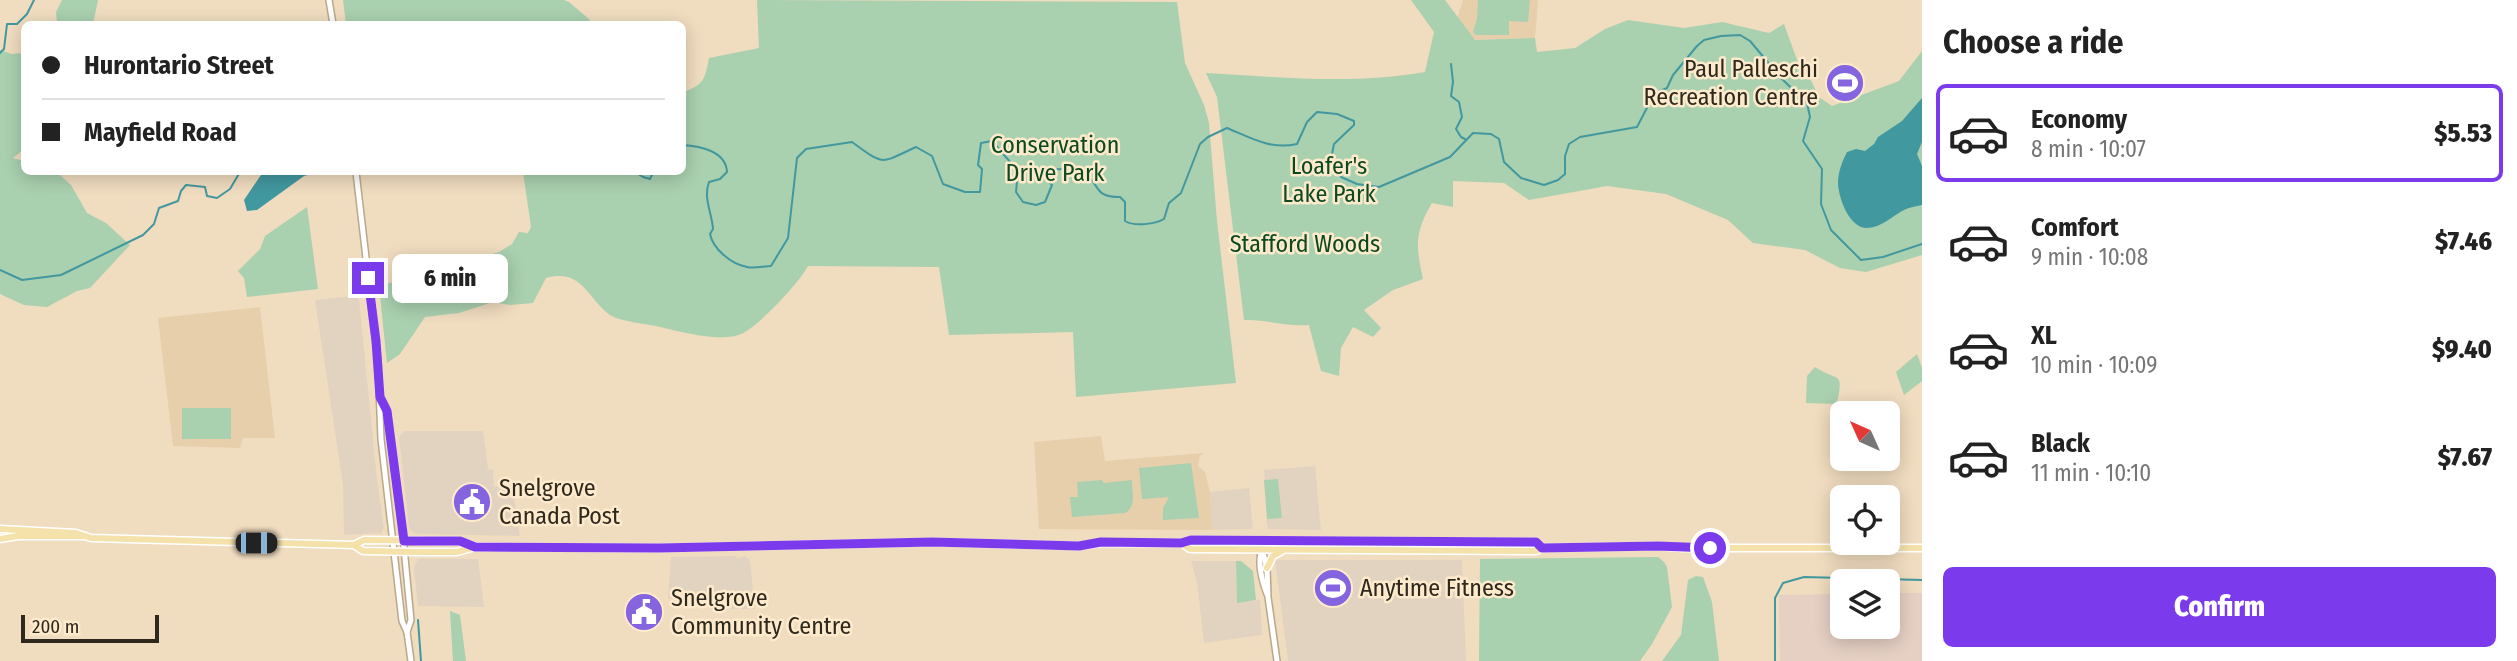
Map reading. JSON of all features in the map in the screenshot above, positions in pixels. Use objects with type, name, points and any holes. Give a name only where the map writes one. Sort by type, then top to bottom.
[{"type":"main road","points":[[329,0],[332,21]]},
{"type":"main road","points":[[356,175],[376,341],[382,439],[394,552],[402,621],[407,632],[411,661]]},
{"type":"main road","points":[[380,397],[387,411],[404,541],[411,620],[407,632]]},
{"type":"main road","points":[[0,529],[76,533],[99,538],[354,545],[364,540],[460,541],[475,547]]},
{"type":"main road","points":[[0,539],[18,536],[87,536]]},
{"type":"main road","points":[[354,545],[363,551],[457,552],[475,547],[660,548],[932,542],[1079,546],[1101,542],[1261,540],[1536,542],[1542,548]]},
{"type":"main road","points":[[1261,540],[1267,568],[1268,597],[1277,661]]},
{"type":"main road","points":[[1181,543],[1190,549],[1298,550],[1536,551],[1542,548],[1658,546],[1922,548]]},
{"type":"main road","points":[[1262,549],[1259,556],[1262,582],[1268,597]]},
{"type":"main road","points":[[1267,568],[1276,553],[1298,550]]},
{"type":"shaded area","points":[[1463,0],[1538,0],[1535,38],[1475,40],[1457,19]]},
{"type":"shaded area","points":[[355,296],[359,300],[384,528],[381,533],[344,535],[343,485],[315,300]]},
{"type":"shaded area","points":[[260,307],[275,438],[243,438],[240,448],[173,446],[158,318]]},
{"type":"shaded area","points":[[404,431],[483,431],[488,469],[493,470],[494,487],[512,485],[520,536],[412,532],[409,527],[399,437]]},
{"type":"shaded area","points":[[1101,436],[1105,461],[1204,453],[1200,456],[1198,466],[1205,472],[1210,492],[1212,530],[1039,529],[1034,442]]},
{"type":"shaded area","points":[[1315,466],[1321,530],[1268,529],[1266,519],[1282,518],[1278,479],[1265,480],[1264,470]]},
{"type":"shaded area","points":[[1249,488],[1253,529],[1212,530],[1210,492]]},
{"type":"shaded area","points":[[736,556],[737,559],[745,556],[750,561],[755,609],[729,609],[716,598],[668,599],[671,557]]},
{"type":"shaded area","points":[[418,559],[478,559],[484,607],[418,606],[414,568]]},
{"type":"shaded area","points":[[1275,560],[1462,560],[1466,661],[1288,661]]},
{"type":"shaded area","points":[[1191,561],[1236,561],[1237,602],[1260,600],[1262,635],[1204,643],[1197,582]]},
{"type":"shaded area","points":[[1900,593],[1922,593],[1922,661],[1780,661],[1779,595],[1830,594],[1830,639],[1900,639]]},
{"type":"green space","points":[[62,0],[98,0],[94,21],[57,21],[56,12]]},
{"type":"green space","points":[[343,0],[564,0],[590,20],[590,21],[346,21]]},
{"type":"green space","name":"Conservation Drive Park","points":[[757,0],[1177,2],[1185,63],[1209,123],[1217,221],[1236,383],[1076,397],[1073,332],[949,335],[939,267],[808,266],[787,293],[757,323],[741,334],[722,337],[619,319],[602,308],[576,281],[558,276],[546,278],[533,303],[510,305],[493,302],[459,313],[425,317],[400,354],[387,363],[379,286],[499,252],[512,244],[519,232],[528,233],[531,227],[523,175],[686,175],[686,91],[702,80],[709,58],[759,48]]},
{"type":"green space","name":"Loafer's Lake Park","points":[[1411,0],[1445,0],[1475,40],[1535,38],[1537,52],[1575,48],[1605,29],[1628,20],[1684,28],[1722,22],[1769,33],[1784,24],[1800,68],[1807,72],[1819,97],[1832,106],[1899,81],[1922,51],[1922,255],[1866,272],[1840,268],[1805,250],[1753,243],[1728,220],[1666,194],[1607,186],[1529,200],[1504,183],[1453,181],[1453,207],[1432,203],[1419,232],[1418,249],[1423,279],[1393,290],[1364,310],[1381,328],[1373,337],[1353,327],[1341,348],[1339,376],[1321,371],[1309,325],[1244,320],[1217,97],[1206,73],[1343,79],[1425,72],[1434,32]]},
{"type":"green space","points":[[1478,0],[1530,0],[1528,22],[1509,21],[1509,35],[1476,35],[1473,32]]},
{"type":"green space","points":[[0,50],[12,54],[21,53],[21,151],[13,158],[21,160],[21,175],[60,175],[71,185],[87,213],[106,223],[130,245],[90,288],[77,291],[47,307],[24,305],[0,294]]},
{"type":"green space","points":[[307,207],[318,289],[247,297],[244,278],[238,271],[260,249],[265,236]]},
{"type":"green space","points":[[1917,354],[1922,368],[1922,381],[1904,395],[1896,372]]},
{"type":"green space","points":[[1815,367],[1838,378],[1840,386],[1838,401],[1830,401],[1830,404],[1806,403],[1807,376]]},
{"type":"green space","points":[[182,408],[231,408],[231,439],[182,439]]},
{"type":"green space","points":[[1191,463],[1199,518],[1163,520],[1163,508],[1169,497],[1142,499],[1139,468]]},
{"type":"green space","points":[[1278,479],[1282,518],[1267,519],[1264,480]]},
{"type":"green space","points":[[1102,480],[1104,483],[1132,480],[1133,499],[1129,510],[1125,513],[1072,517],[1070,497],[1078,497],[1077,482]]},
{"type":"green space","points":[[1658,557],[1667,567],[1672,607],[1640,661],[1479,661],[1480,559]]},
{"type":"green space","points":[[1236,561],[1241,561],[1253,571],[1256,600],[1237,603]]},
{"type":"green space","points":[[1696,576],[1703,577],[1712,602],[1719,661],[1662,661],[1681,635],[1688,580]]},
{"type":"green space","points":[[450,611],[460,615],[466,661],[453,661]]},
{"type":"water","points":[[1922,98],[1922,142],[1917,154],[1922,166],[1922,205],[1906,209],[1877,226],[1860,226],[1850,218],[1839,190],[1839,175],[1845,156],[1847,152],[1856,149],[1865,151],[1878,137],[1902,121]]},
{"type":"water","points":[[261,175],[308,175],[257,210],[247,211],[244,200]]},
{"type":"waterway","points":[[0,53],[4,49],[7,24],[17,24],[27,14],[34,0]]},
{"type":"waterway","points":[[686,146],[711,151],[726,165],[727,172],[720,179],[709,182],[707,188],[713,229],[710,234],[724,255],[735,263],[750,268],[771,266],[788,238],[797,158],[806,149],[852,142],[877,159],[883,160],[916,147],[932,156],[943,184],[965,192],[980,192],[982,169],[978,165],[981,143],[992,141],[1018,171],[1016,192],[1023,202],[1036,205],[1045,202],[1052,185],[1043,176],[1047,170],[1071,169],[1085,174],[1101,193],[1120,197],[1125,202],[1125,221],[1134,224],[1164,219],[1169,203],[1181,193],[1200,144],[1208,137],[1227,128],[1270,144],[1297,144],[1307,122],[1317,112],[1337,114],[1354,121],[1354,125],[1334,144],[1332,154],[1335,169],[1341,177],[1357,184],[1379,187],[1450,157],[1473,133],[1491,134],[1499,139],[1504,162],[1521,178],[1544,185],[1565,174],[1565,156],[1569,144],[1580,137],[1637,127],[1649,104],[1660,91],[1667,88],[1673,75],[1704,40],[1740,35],[1750,41],[1782,79],[1807,103],[1810,117],[1803,141],[1822,169],[1821,204],[1831,230],[1861,260],[1883,257],[1922,244]]},
{"type":"waterway","points":[[1451,64],[1451,96],[1459,102],[1462,117],[1456,129],[1465,139]]},
{"type":"waterway","points":[[0,270],[22,280],[61,275],[143,235],[154,224],[159,208],[178,201],[186,185],[205,187],[207,196],[217,198],[230,189],[238,175]]},
{"type":"waterway","points":[[640,175],[650,179],[652,175]]},
{"type":"waterway","points":[[1775,661],[1775,598],[1783,583],[1804,577],[1922,580]]},
{"type":"waterway","points":[[418,620],[421,661]]},
{"type":"place","name":"Paul Palleschi Recreation Centre","points":[[1845,83]]},
{"type":"place","name":"Snelgrove Canada Post","points":[[472,502]]},
{"type":"place","name":"Anytime Fitness","points":[[1333,588]]},
{"type":"place","name":"Snelgrove Community Centre","points":[[644,612]]},
{"type":"route","points":[[368,278],[380,397],[387,411],[404,541],[460,541],[475,547],[660,548],[932,542],[1079,546],[1101,542],[1181,543],[1191,540],[1470,541],[1536,542],[1542,548],[1710,548]]},
{"type":"park label","name":"Stafford Woods","points":[[1305,244]]}]
